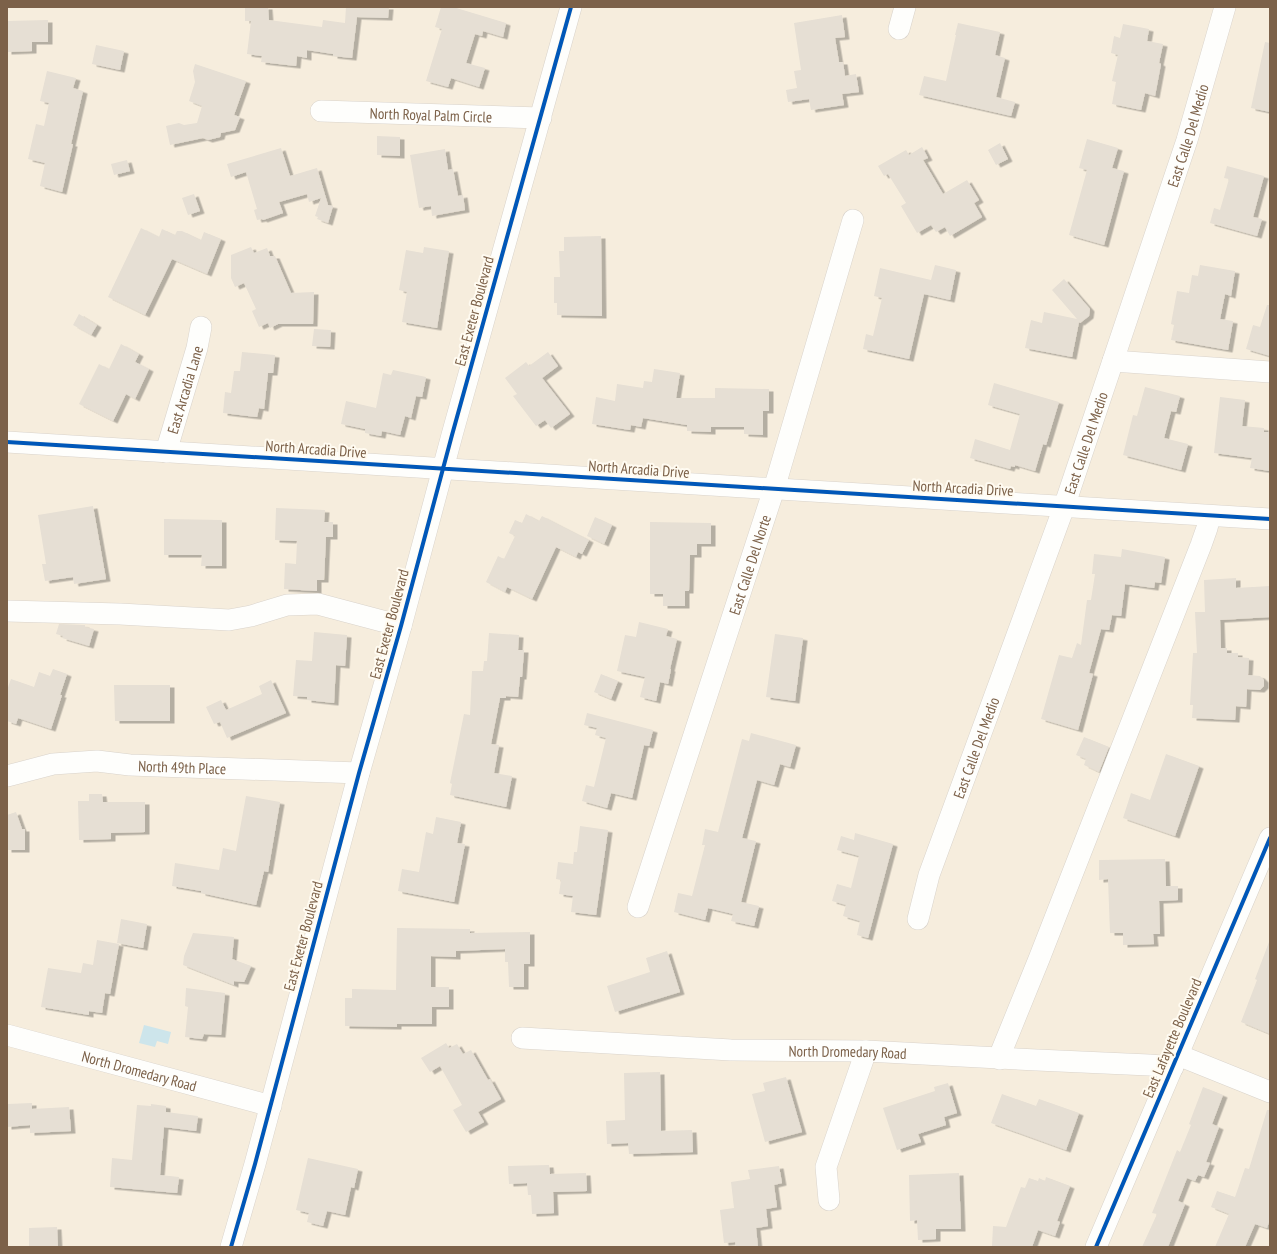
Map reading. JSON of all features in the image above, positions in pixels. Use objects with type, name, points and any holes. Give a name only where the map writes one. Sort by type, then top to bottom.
[{"type":"street","name":"East Exeter Boulevard","points":[[231,1247],[271,1106],[359,773],[401,626],[571,7]]},
{"type":"street","points":[[899,29],[905,7]]},
{"type":"street","name":"East Calle Del Medio","points":[[918,919],[930,875],[1064,506],[1113,361],[1187,140],[1225,7]]},
{"type":"street","name":"North Royal Palm Circle","points":[[321,111],[541,118]]},
{"type":"street","name":"East Calle Del Norte","points":[[638,907],[774,489],[852,220]]},
{"type":"street","name":"East Arcadia Lane","points":[[166,452],[197,348],[201,327]]},
{"type":"street","points":[[1113,361],[1270,372]]},
{"type":"street","name":"North Arcadia Drive","points":[[7,442],[1270,519]]},
{"type":"street","points":[[1000,1059],[1002,1050],[1201,545],[1210,516]]},
{"type":"street","points":[[7,611],[120,614],[229,620],[251,616],[287,605],[318,604],[401,626]]},
{"type":"street","name":"North 49th Place","points":[[7,776],[53,764],[97,761],[130,765],[359,773]]},
{"type":"street","name":"East Lafayette Boulevard","points":[[1096,1247],[1270,838]]},
{"type":"street","name":"North Dromedary Road","points":[[7,1035],[271,1106]]},
{"type":"street","name":"North Dromedary Road","points":[[522,1038],[731,1050],[866,1051],[1000,1059],[1149,1065],[1176,1061],[1268,1087]]},
{"type":"street","points":[[829,1200],[826,1168],[866,1051]]},
{"type":"shaded area","points":[[7,7],[1270,7],[1270,1247],[7,1247]]},
{"type":"water","points":[[144,1025],[171,1032],[168,1044],[157,1041],[155,1047],[139,1043]]},
{"type":"building","points":[[245,7],[268,7],[269,20],[322,27],[323,20],[345,23],[346,7],[389,7],[388,18],[357,17],[352,58],[333,56],[333,54],[307,50],[307,58],[297,56],[296,66],[261,62],[262,56],[247,54],[251,21],[245,21]]},
{"type":"building","points":[[441,7],[453,7],[506,23],[503,37],[483,31],[482,36],[475,34],[466,63],[485,68],[479,87],[451,78],[448,87],[426,81],[442,29],[435,27]]},
{"type":"building","points":[[842,15],[845,37],[835,38],[839,62],[843,62],[845,76],[856,74],[859,92],[842,94],[844,105],[811,110],[809,99],[788,102],[786,90],[797,88],[794,71],[801,70],[794,23]]},
{"type":"building","points":[[48,20],[48,42],[32,42],[32,51],[7,52],[7,21]]},
{"type":"building","points":[[958,23],[1000,32],[995,55],[1005,58],[996,97],[1015,102],[1011,116],[919,95],[924,76],[946,81]]},
{"type":"building","points":[[1123,24],[1149,29],[1147,41],[1163,44],[1155,96],[1145,93],[1141,110],[1112,104],[1116,82],[1112,81],[1118,55],[1111,53],[1114,36],[1120,38]]},
{"type":"building","points":[[1265,42],[1270,43],[1270,112],[1251,108]]},
{"type":"building","points":[[96,45],[124,51],[120,70],[92,64]]},
{"type":"building","points":[[195,64],[246,81],[234,115],[240,117],[235,130],[221,133],[220,137],[208,140],[203,138],[170,145],[166,126],[179,123],[184,125],[197,123],[202,106],[189,101],[195,82],[193,71]]},
{"type":"building","points":[[47,71],[76,78],[73,88],[83,91],[62,192],[40,186],[45,163],[28,159],[36,124],[44,126],[49,103],[40,101]]},
{"type":"building","points":[[377,136],[400,137],[400,156],[377,155]]},
{"type":"building","points":[[1087,139],[1118,148],[1112,168],[1124,171],[1104,245],[1069,235],[1087,170],[1079,168]]},
{"type":"building","points":[[1000,143],[1008,159],[996,165],[988,150]]},
{"type":"building","points":[[922,147],[928,158],[923,160],[943,194],[967,180],[979,200],[974,203],[982,217],[950,236],[945,227],[936,232],[931,225],[917,233],[901,206],[906,203],[888,174],[884,176],[878,166],[906,150],[909,155]]},
{"type":"building","points":[[281,148],[290,176],[317,168],[328,205],[333,206],[328,223],[317,219],[318,217],[315,216],[321,198],[309,202],[307,194],[279,202],[283,213],[263,220],[257,220],[254,210],[257,209],[246,172],[231,177],[227,164]]},
{"type":"building","points":[[445,149],[448,170],[453,169],[458,196],[463,195],[465,210],[432,216],[431,206],[419,208],[410,155]]},
{"type":"building","points":[[127,160],[130,171],[114,175],[111,164]]},
{"type":"building","points":[[1227,166],[1264,176],[1253,217],[1262,219],[1257,236],[1210,223],[1214,208],[1220,210],[1229,179],[1224,178]]},
{"type":"building","points":[[194,194],[200,211],[188,215],[182,198]]},
{"type":"building","points":[[141,228],[159,237],[162,229],[175,235],[177,231],[182,231],[201,240],[204,232],[221,239],[207,274],[172,259],[145,315],[108,297]]},
{"type":"building","points":[[601,236],[602,316],[557,315],[557,303],[554,303],[554,277],[560,277],[559,251],[564,251],[564,237]]},
{"type":"building","points":[[251,247],[254,253],[267,248],[270,256],[275,256],[291,293],[314,292],[313,324],[278,324],[270,328],[268,323],[259,327],[252,311],[256,309],[244,283],[235,287],[231,278],[231,255]]},
{"type":"building","points":[[424,247],[449,251],[437,328],[402,322],[407,292],[399,290],[406,250],[423,253]]},
{"type":"building","points":[[935,265],[956,270],[950,300],[924,294],[909,359],[863,349],[866,334],[873,336],[882,298],[874,296],[880,268],[931,280]]},
{"type":"building","points":[[1200,265],[1235,271],[1231,296],[1225,294],[1220,319],[1233,321],[1228,350],[1171,340],[1174,325],[1171,324],[1177,291],[1189,293],[1192,275],[1198,276]]},
{"type":"building","points":[[1064,279],[1090,309],[1089,316],[1080,323],[1079,322],[1072,357],[1025,348],[1031,320],[1042,323],[1044,312],[1077,319],[1052,290]]},
{"type":"building","points":[[1267,305],[1270,305],[1270,356],[1246,349],[1253,325],[1260,327]]},
{"type":"building","points":[[79,314],[97,325],[91,335],[73,325]]},
{"type":"building","points":[[314,329],[331,330],[330,347],[312,346]]},
{"type":"building","points":[[121,344],[139,354],[135,362],[149,369],[135,399],[126,394],[113,421],[79,404],[99,364],[109,369]]},
{"type":"building","points":[[242,352],[275,355],[273,373],[268,373],[264,409],[259,408],[257,417],[223,413],[225,392],[231,393],[234,371],[240,371]]},
{"type":"building","points":[[548,352],[558,366],[542,378],[570,414],[551,428],[545,420],[536,426],[513,396],[517,394],[505,378],[526,362],[529,366]]},
{"type":"building","points":[[654,369],[680,373],[676,398],[715,398],[715,388],[769,389],[769,411],[763,411],[763,435],[744,434],[744,427],[711,427],[711,432],[687,431],[687,425],[643,418],[641,427],[631,425],[630,430],[592,424],[596,397],[615,401],[617,384],[643,388],[644,381],[652,382]]},
{"type":"building","points":[[393,370],[426,377],[422,397],[416,396],[411,418],[405,416],[400,435],[382,431],[381,436],[365,433],[365,429],[341,424],[346,401],[376,408],[383,373],[391,375]]},
{"type":"building","points":[[994,383],[1059,402],[1046,445],[1043,444],[1035,471],[1015,465],[1015,467],[1011,466],[1010,469],[970,458],[975,439],[1010,450],[1020,414],[988,405]]},
{"type":"building","points":[[1145,387],[1180,396],[1176,412],[1171,411],[1164,438],[1188,444],[1181,470],[1123,455],[1133,415],[1137,416]]},
{"type":"building","points":[[1220,397],[1245,400],[1242,426],[1264,428],[1264,432],[1270,432],[1270,471],[1250,468],[1252,458],[1214,453]]},
{"type":"building","points":[[93,506],[106,579],[74,584],[73,577],[45,581],[42,564],[46,564],[38,515]]},
{"type":"building","points":[[276,508],[325,510],[324,522],[333,522],[333,537],[326,537],[324,580],[317,580],[317,591],[284,589],[285,563],[296,564],[297,541],[275,540]]},
{"type":"building","points":[[526,514],[539,521],[542,516],[589,540],[582,554],[578,552],[576,557],[556,547],[532,599],[507,587],[505,592],[486,582],[498,556],[504,559],[515,536],[509,533],[515,520],[522,523]]},
{"type":"building","points":[[595,517],[612,525],[604,544],[587,536]]},
{"type":"building","points":[[164,519],[222,520],[222,566],[201,566],[202,555],[164,555]]},
{"type":"building","points":[[650,522],[711,523],[711,544],[697,544],[697,555],[690,555],[689,591],[685,591],[685,606],[663,606],[663,594],[650,594]]},
{"type":"building","points":[[1122,549],[1165,557],[1161,583],[1155,582],[1154,588],[1125,584],[1121,616],[1112,615],[1109,630],[1101,629],[1089,673],[1093,674],[1078,730],[1041,719],[1059,655],[1072,658],[1077,643],[1081,645],[1087,600],[1091,600],[1095,574],[1092,574],[1094,554],[1121,557]]},
{"type":"building","points":[[1236,578],[1236,588],[1270,586],[1270,617],[1220,620],[1221,648],[1227,648],[1227,653],[1238,653],[1238,657],[1249,658],[1248,675],[1260,676],[1264,680],[1264,686],[1260,690],[1247,689],[1246,707],[1236,706],[1235,720],[1192,718],[1193,705],[1190,705],[1193,653],[1197,653],[1195,612],[1205,612],[1204,580]]},
{"type":"building","points":[[639,622],[668,629],[666,636],[677,639],[668,684],[660,682],[656,701],[640,697],[645,677],[617,671],[625,635],[636,637]]},
{"type":"building","points":[[59,624],[85,625],[85,627],[94,629],[89,646],[62,638],[63,636],[56,634]]},
{"type":"building","points":[[314,632],[347,635],[345,666],[336,665],[334,703],[307,700],[307,697],[293,696],[296,660],[312,661]]},
{"type":"building","points":[[489,633],[519,635],[518,650],[524,650],[522,677],[520,677],[518,697],[506,696],[506,698],[500,698],[491,744],[499,745],[494,773],[512,776],[506,807],[450,795],[452,784],[450,783],[464,714],[470,715],[472,671],[483,671],[484,661],[487,661]]},
{"type":"building","points":[[775,634],[803,638],[795,701],[766,697]]},
{"type":"building","points":[[53,669],[67,674],[51,729],[18,718],[16,724],[7,721],[7,690],[11,679],[34,687],[39,672],[50,676]]},
{"type":"building","points":[[601,674],[618,681],[611,699],[594,692]]},
{"type":"building","points":[[271,680],[286,713],[227,738],[220,722],[214,724],[206,707],[221,700],[226,710],[262,694],[259,686]]},
{"type":"building","points":[[114,685],[170,685],[170,721],[115,721]]},
{"type":"building","points":[[587,713],[653,730],[649,746],[644,745],[632,798],[611,793],[607,808],[582,801],[586,785],[594,787],[606,738],[595,735],[597,728],[584,725]]},
{"type":"building","points":[[751,733],[796,745],[790,767],[780,764],[774,785],[757,780],[742,838],[756,841],[741,902],[759,906],[754,926],[731,921],[733,914],[708,908],[705,920],[674,912],[678,893],[692,896],[705,845],[702,845],[705,829],[718,832],[742,739],[749,741]]},
{"type":"building","points":[[1084,737],[1109,747],[1099,772],[1084,765],[1086,759],[1076,755]]},
{"type":"building","points":[[1166,754],[1199,766],[1175,836],[1123,818],[1131,793],[1150,800]]},
{"type":"building","points":[[89,794],[102,794],[103,802],[145,802],[145,832],[111,833],[111,839],[79,840],[78,801],[89,801]]},
{"type":"building","points":[[246,796],[280,802],[268,872],[264,871],[256,905],[201,893],[201,891],[172,886],[175,863],[219,870],[223,848],[236,851]]},
{"type":"building","points":[[16,812],[22,829],[25,829],[25,850],[7,850],[7,815]]},
{"type":"building","points":[[436,817],[461,822],[457,843],[465,844],[454,902],[398,891],[402,869],[419,872],[426,832],[433,834]]},
{"type":"building","points":[[580,826],[608,830],[596,915],[571,912],[573,896],[559,894],[561,880],[556,879],[558,862],[573,864],[574,852],[577,852]]},
{"type":"building","points":[[855,833],[893,844],[868,938],[857,935],[860,921],[843,916],[846,905],[832,901],[837,884],[851,888],[859,856],[837,850],[841,836],[854,840]]},
{"type":"building","points":[[1165,859],[1166,886],[1178,886],[1178,900],[1159,901],[1160,934],[1153,934],[1154,944],[1123,945],[1123,933],[1110,933],[1108,879],[1099,880],[1099,860]]},
{"type":"building","points":[[121,919],[147,924],[143,948],[117,943]]},
{"type":"building","points":[[397,928],[470,929],[470,933],[530,932],[530,964],[524,964],[524,987],[509,987],[508,962],[505,962],[505,949],[456,951],[456,957],[431,956],[431,987],[449,987],[449,1007],[432,1007],[432,1024],[397,1024],[397,1027],[345,1026],[345,998],[352,998],[352,989],[396,990]]},
{"type":"building","points":[[193,933],[234,937],[232,959],[251,966],[244,982],[234,981],[234,985],[183,965],[184,956]]},
{"type":"building","points":[[97,940],[119,944],[110,994],[105,993],[102,1013],[89,1011],[89,1015],[41,1007],[48,968],[81,973],[83,963],[93,965]]},
{"type":"building","points":[[1269,942],[1270,1034],[1241,1022],[1257,980],[1255,979]]},
{"type":"building","points":[[667,951],[680,992],[615,1012],[607,986],[650,972],[646,958]]},
{"type":"building","points":[[186,988],[225,993],[221,1035],[204,1034],[202,1039],[185,1037],[188,1007],[185,1006]]},
{"type":"building","points":[[446,1043],[449,1048],[457,1044],[463,1054],[471,1050],[501,1099],[478,1112],[484,1122],[466,1132],[453,1110],[462,1105],[440,1066],[430,1072],[421,1058]]},
{"type":"building","points":[[660,1072],[661,1131],[692,1130],[693,1152],[629,1154],[628,1143],[607,1144],[606,1121],[625,1120],[624,1073]]},
{"type":"building","points":[[786,1077],[802,1132],[765,1142],[752,1094],[765,1091],[763,1083]]},
{"type":"building","points":[[948,1083],[957,1113],[944,1117],[946,1125],[918,1134],[921,1142],[897,1150],[883,1108],[935,1091],[934,1087]]},
{"type":"building","points":[[1203,1087],[1223,1095],[1212,1124],[1219,1127],[1206,1162],[1210,1163],[1204,1177],[1198,1175],[1195,1181],[1187,1178],[1178,1201],[1185,1204],[1168,1247],[1142,1247],[1157,1214],[1152,1213],[1177,1150],[1180,1152],[1191,1125],[1189,1124]]},
{"type":"building","points":[[1002,1094],[1036,1106],[1039,1099],[1079,1113],[1066,1150],[991,1123]]},
{"type":"building","points":[[32,1103],[32,1109],[69,1107],[71,1131],[30,1133],[30,1125],[7,1127],[7,1104]]},
{"type":"building","points":[[151,1104],[166,1106],[166,1112],[198,1116],[196,1131],[164,1127],[160,1175],[179,1177],[177,1193],[110,1187],[112,1158],[132,1160],[137,1105],[151,1106]]},
{"type":"building","points":[[1267,1110],[1270,1110],[1270,1219],[1267,1228],[1255,1224],[1245,1247],[1215,1247],[1229,1214],[1211,1207],[1217,1191],[1235,1197],[1245,1168],[1249,1169]]},
{"type":"building","points":[[308,1158],[358,1169],[354,1188],[351,1187],[345,1215],[327,1211],[323,1226],[307,1222],[309,1213],[296,1210]]},
{"type":"building","points":[[549,1165],[550,1174],[586,1173],[587,1191],[553,1192],[554,1213],[532,1214],[531,1195],[528,1195],[527,1183],[509,1184],[508,1166]]},
{"type":"building","points":[[779,1166],[782,1183],[774,1185],[777,1207],[766,1209],[768,1226],[756,1228],[758,1247],[736,1247],[735,1242],[724,1243],[720,1210],[734,1208],[731,1182],[750,1179],[748,1170]]},
{"type":"building","points":[[959,1173],[961,1229],[936,1229],[936,1239],[918,1240],[917,1220],[910,1221],[909,1175]]},
{"type":"building","points":[[1046,1177],[1070,1186],[1057,1221],[1060,1222],[1055,1236],[1038,1230],[1032,1247],[992,1246],[993,1226],[1006,1227],[1021,1187],[1025,1188],[1029,1178],[1038,1181],[1039,1178],[1045,1181]]},
{"type":"building","points":[[57,1227],[58,1247],[29,1247],[29,1228]]},
{"type":"cycle path","points":[[231,1247],[255,1164],[359,773],[401,626],[452,435],[571,7]]},
{"type":"cycle path","points":[[7,442],[1270,519]]},
{"type":"cycle path","points":[[1096,1247],[1270,838]]}]
